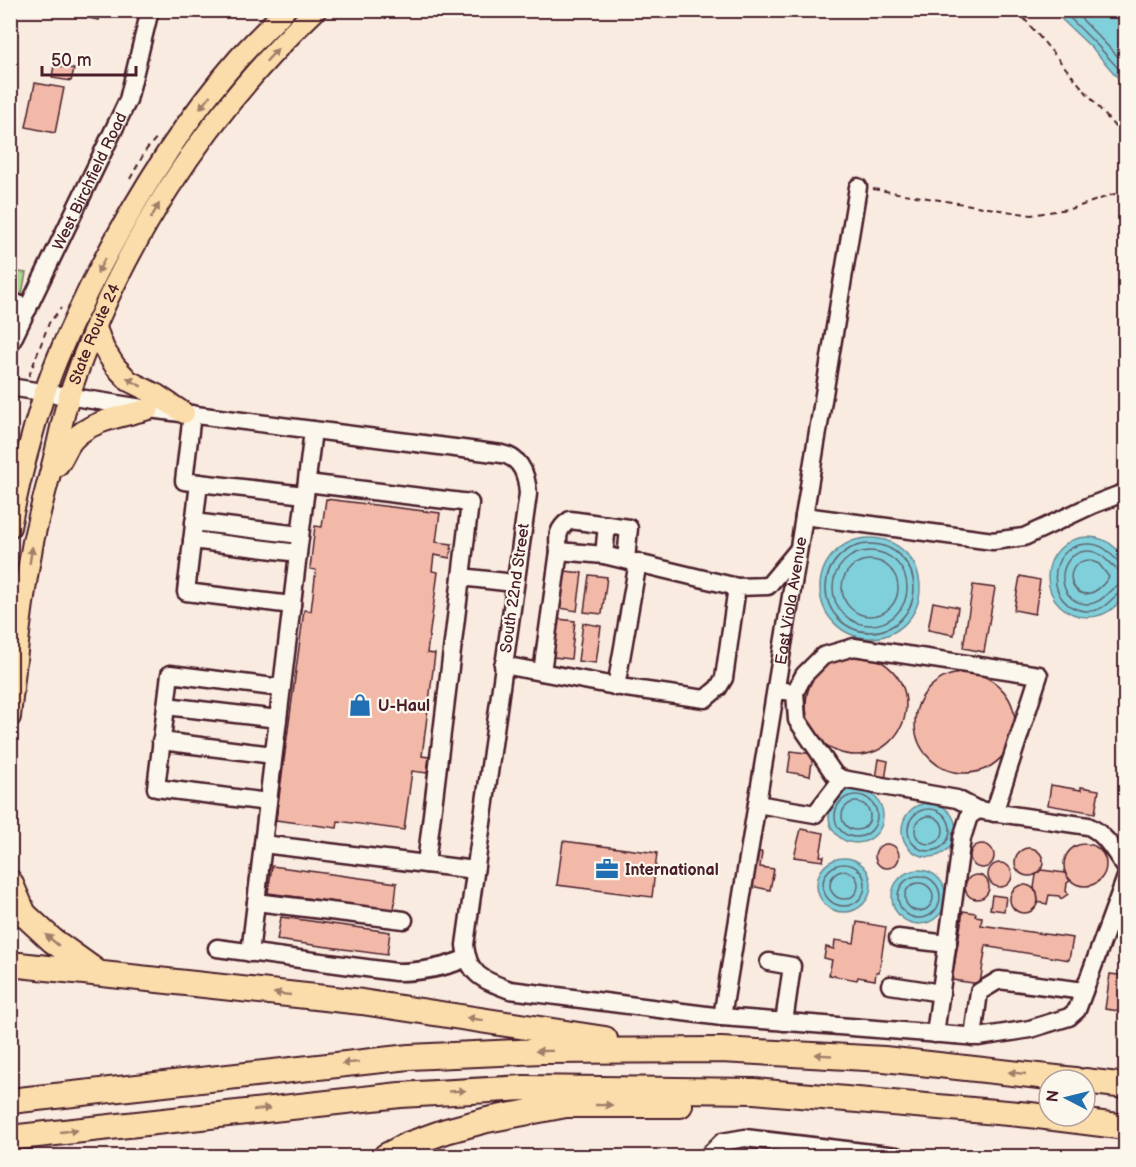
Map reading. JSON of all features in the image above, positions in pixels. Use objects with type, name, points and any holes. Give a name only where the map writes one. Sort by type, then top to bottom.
[{"type":"highway","points":[[10,882],[24,914],[52,940],[100,974]]},
{"type":"highway","points":[[10,964],[362,1002],[604,1039],[721,1050],[885,1059],[1037,1076]]},
{"type":"highway","points":[[10,1101],[409,1057],[542,1051],[721,1050]]},
{"type":"highway","points":[[1097,1082],[1125,1086]]},
{"type":"highway","points":[[10,1138],[400,1095],[524,1088],[754,1091],[1030,1115],[1125,1127]]},
{"type":"highway","points":[[386,1156],[407,1145],[446,1131],[487,1120],[566,1105],[762,1105],[943,1117],[1030,1115]]},
{"type":"main road","name":"State Route 24","points":[[10,527],[22,473],[45,394],[72,325],[100,267],[153,172],[238,60],[285,10]]},
{"type":"main road","name":"State Route 24","points":[[10,717],[33,542],[69,397],[96,328],[117,281],[156,208],[212,125],[251,77],[316,10]]},
{"type":"main road","points":[[96,328],[104,349],[129,381],[188,414]]},
{"type":"main road","points":[[50,473],[61,461],[73,441],[84,430],[149,409]]},
{"type":"street","name":"West Birchfield Road","points":[[10,345],[128,100],[150,10]]},
{"type":"street","name":"East Viola Avenue","points":[[722,1017],[858,187]]},
{"type":"street","points":[[10,300],[28,309]]},
{"type":"street","name":"South 22nd Street","points":[[10,387],[149,409],[502,454],[522,465],[528,483],[528,494],[475,870],[465,945],[466,958]]},
{"type":"street","points":[[188,414],[184,481],[470,503],[426,864]]},
{"type":"street","points":[[250,952],[313,430]]},
{"type":"street","points":[[199,483],[186,592],[292,605]]},
{"type":"street","points":[[804,516],[993,541],[1024,537],[1125,492]]},
{"type":"street","points":[[542,672],[559,551],[557,536],[562,526],[570,520],[629,528],[632,561],[616,687]]},
{"type":"street","points":[[194,522],[300,535]]},
{"type":"street","points":[[604,555],[607,525]]},
{"type":"street","points":[[192,540],[298,553]]},
{"type":"street","points":[[559,551],[604,555],[737,587],[768,586],[797,551]]},
{"type":"street","points":[[461,577],[514,584]]},
{"type":"street","points":[[503,665],[616,687],[705,699],[724,678],[737,587]]},
{"type":"street","points":[[986,811],[1039,675],[854,647],[823,656],[804,675],[795,692],[797,720],[834,774],[842,779],[957,799],[986,811],[1088,826],[1097,830],[1106,840],[1125,868]]},
{"type":"street","points":[[268,802],[156,788],[161,741],[170,674],[282,688]]},
{"type":"street","points":[[776,690],[795,692]]},
{"type":"street","points":[[166,706],[278,719]]},
{"type":"street","points":[[161,741],[273,754]]},
{"type":"street","points":[[757,804],[815,814],[842,779]]},
{"type":"street","points":[[935,1034],[962,838],[969,816],[986,811]]},
{"type":"street","points":[[263,844],[475,870]]},
{"type":"street","points":[[217,948],[396,972],[441,968],[466,958],[474,972],[487,981],[510,990],[722,1017],[973,1037],[1030,1029],[1070,1017],[1077,1010],[1125,877]]},
{"type":"street","points":[[256,902],[404,920]]},
{"type":"street","points":[[898,938],[948,944]]},
{"type":"street","points":[[769,962],[792,966],[784,1022]]},
{"type":"street","points":[[973,1037],[979,992],[999,980],[1084,991]]},
{"type":"street","points":[[890,985],[941,993]]},
{"type":"street","points":[[708,1156],[722,1142],[735,1138],[763,1138],[897,1156]]},
{"type":"path","points":[[1017,10],[1125,140]]},
{"type":"path","points":[[858,187],[1030,215],[1074,208],[1125,190]]},
{"type":"green space","points":[[11,271],[26,273],[11,351]]},
{"type":"water","points":[[1053,11],[1125,11],[1125,86],[1094,50]]},
{"type":"water","points":[[1088,537],[1103,540],[1116,549],[1125,562],[1128,577],[1125,592],[1116,605],[1103,614],[1088,617],[1073,614],[1060,605],[1051,592],[1048,577],[1051,562],[1060,549],[1073,540]]},
{"type":"water","points":[[870,538],[889,542],[906,552],[916,569],[920,588],[916,607],[906,624],[889,634],[870,638],[851,634],[834,624],[824,607],[820,588],[824,569],[834,552],[851,542]]},
{"type":"water","points":[[851,789],[861,789],[871,793],[879,801],[883,816],[879,831],[871,839],[861,843],[851,843],[841,839],[833,831],[829,821],[829,811],[833,801],[841,793]]},
{"type":"water","points":[[924,803],[934,803],[944,807],[952,815],[956,830],[952,845],[944,853],[934,857],[924,857],[914,853],[906,845],[902,835],[902,825],[906,815],[914,807]]},
{"type":"water","points":[[839,858],[849,858],[859,862],[867,870],[871,885],[867,900],[859,908],[849,912],[839,912],[829,908],[821,900],[817,890],[817,880],[821,870],[829,862]]},
{"type":"water","points":[[914,870],[924,870],[934,874],[942,882],[946,897],[942,912],[934,920],[924,924],[914,924],[904,920],[896,912],[892,902],[892,892],[896,882],[904,874]]},
{"type":"building","points":[[50,10],[101,10],[99,20]]},
{"type":"building","points":[[54,65],[74,69],[71,81],[52,78]]},
{"type":"building","points":[[35,83],[64,88],[55,133],[26,127]]},
{"type":"building","name":"U-Haul","points":[[326,499],[440,513],[436,542],[452,544],[450,558],[434,555],[432,571],[438,572],[427,653],[435,654],[422,756],[429,757],[427,773],[412,771],[404,830],[338,821],[337,828],[276,820],[304,610],[311,611],[316,570],[310,569],[315,526],[322,527]]},
{"type":"building","points":[[260,535],[282,538],[281,547],[259,544]]},
{"type":"building","points":[[565,571],[582,573],[577,611],[560,608]]},
{"type":"building","points":[[589,575],[607,577],[602,614],[584,612]]},
{"type":"building","points":[[1020,576],[1040,580],[1035,614],[1014,610]]},
{"type":"building","points":[[973,585],[995,588],[984,652],[963,648]]},
{"type":"building","points":[[933,602],[958,607],[954,635],[928,630]]},
{"type":"building","points":[[558,619],[575,621],[571,659],[553,657]]},
{"type":"building","points":[[583,623],[601,626],[596,663],[578,661]]},
{"type":"building","points":[[856,655],[884,663],[898,677],[906,705],[898,733],[884,747],[856,755],[828,747],[814,733],[806,705],[814,677],[828,663]]},
{"type":"building","points":[[965,673],[984,677],[1001,687],[1011,704],[1015,723],[1011,742],[1001,759],[984,769],[965,773],[946,769],[929,759],[919,742],[915,723],[919,704],[929,687],[946,677]]},
{"type":"building","points":[[791,751],[813,754],[810,776],[788,772]]},
{"type":"building","points":[[879,759],[888,761],[885,780],[876,779]]},
{"type":"building","points":[[1126,769],[1126,795],[1121,794]]},
{"type":"building","points":[[1051,785],[1081,790],[1081,787],[1099,790],[1095,813],[1048,805]]},
{"type":"building","points":[[801,829],[824,833],[820,856],[824,856],[823,861],[794,857]]},
{"type":"building","name":"International","points":[[563,841],[657,853],[652,897],[557,885]]},
{"type":"building","points":[[887,844],[896,847],[899,856],[896,865],[887,868],[878,865],[875,856],[878,847]]},
{"type":"building","points":[[982,844],[990,848],[994,856],[990,864],[982,868],[974,864],[970,856],[974,848]]},
{"type":"building","points":[[1085,844],[1093,845],[1100,850],[1105,857],[1105,873],[1100,880],[1093,885],[1085,886],[1077,885],[1070,880],[1065,873],[1064,865],[1065,857],[1070,850],[1077,845]]},
{"type":"building","points":[[1029,848],[1039,852],[1043,862],[1039,872],[1029,876],[1019,872],[1015,862],[1019,852]]},
{"type":"building","points":[[757,852],[762,852],[760,867],[774,869],[770,890],[751,886]]},
{"type":"building","points":[[1000,863],[1008,867],[1012,875],[1008,883],[1000,887],[992,883],[988,875],[992,867]]},
{"type":"building","points":[[272,866],[397,883],[394,910],[268,893]]},
{"type":"building","points":[[1041,870],[1065,873],[1070,881],[1067,883],[1068,894],[1061,899],[1059,896],[1049,895],[1047,904],[1038,902],[1034,888],[1036,875]]},
{"type":"building","points":[[977,875],[985,879],[989,887],[985,895],[977,899],[969,895],[965,887],[969,879]]},
{"type":"building","points":[[1024,885],[1034,889],[1038,899],[1034,909],[1024,913],[1014,909],[1010,899],[1014,889]]},
{"type":"building","points":[[992,895],[1006,897],[1004,911],[990,909]]},
{"type":"building","points":[[963,911],[976,913],[975,916],[982,917],[981,925],[1073,938],[1069,960],[986,945],[980,984],[952,980]]},
{"type":"building","points":[[281,917],[390,932],[387,955],[277,940]]},
{"type":"building","points":[[857,922],[886,927],[879,972],[876,972],[875,980],[858,977],[857,980],[829,975],[832,960],[824,958],[826,947],[834,949],[835,940],[854,943]]},
{"type":"building","points":[[1110,974],[1126,976],[1126,1012],[1105,1009]]},
{"type":"place","name":"U-Haul","points":[[360,705]]},
{"type":"place","name":"International","points":[[607,869]]}]
